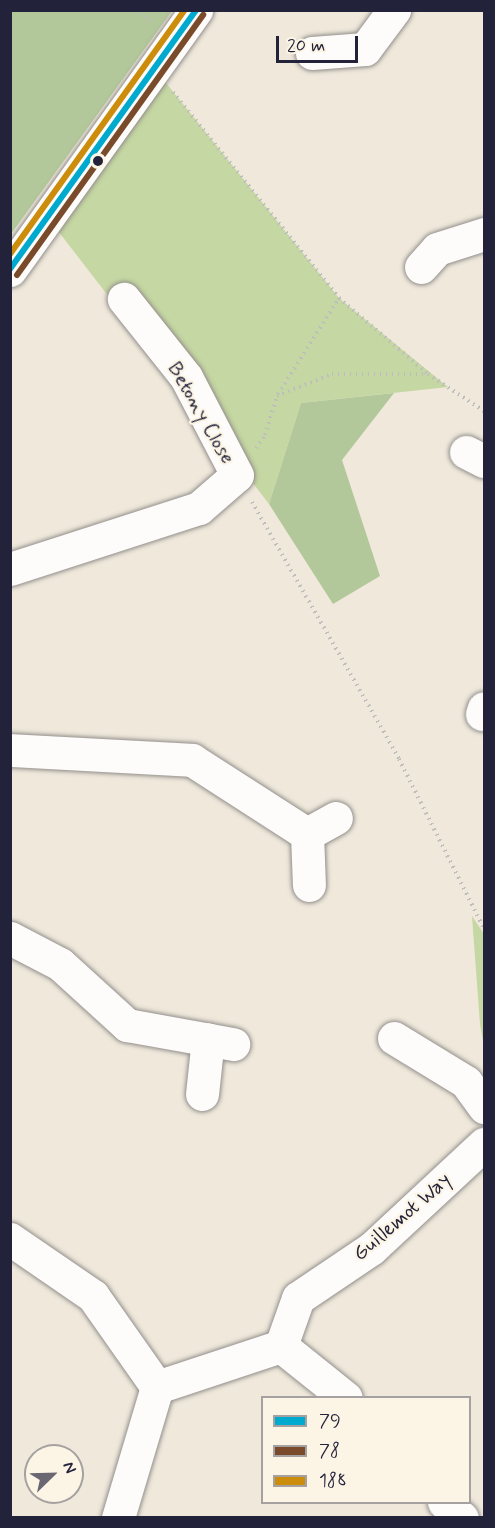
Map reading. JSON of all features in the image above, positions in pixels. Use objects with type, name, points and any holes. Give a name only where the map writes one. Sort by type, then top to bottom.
[{"type":"street","points":[[10,270],[196,10]]},
{"type":"street","points":[[312,53],[365,49],[394,10]]},
{"type":"street","points":[[421,267],[437,249],[484,234]]},
{"type":"street","name":"Betony Close","points":[[10,569],[199,508],[237,475],[186,377],[123,298]]},
{"type":"street","points":[[10,750],[192,760],[307,834]]},
{"type":"street","points":[[307,834],[336,818]]},
{"type":"street","points":[[307,834],[309,885]]},
{"type":"street","points":[[10,938],[60,964],[127,1025],[221,1042],[202,1094]]},
{"type":"street","points":[[394,1038],[466,1082],[484,1107]]},
{"type":"street","name":"Guillemot Way","points":[[281,1346],[298,1298],[372,1248],[484,1144]]},
{"type":"street","points":[[10,1239],[93,1296],[158,1388]]},
{"type":"street","points":[[158,1388],[281,1346],[344,1396]]},
{"type":"street","points":[[118,1518],[158,1388]]},
{"type":"street","points":[[445,1504],[462,1518]]},
{"type":"path","points":[[154,68],[339,298],[428,374],[484,411]]},
{"type":"path","points":[[339,298],[277,396],[266,435],[237,475],[399,759],[484,929]]},
{"type":"path","points":[[277,396],[332,374],[428,374]]},
{"type":"green space","points":[[10,11],[172,11],[11,234]]},
{"type":"green space","points":[[154,68],[339,298],[448,387],[301,403],[269,504],[48,218]]},
{"type":"green space","points":[[394,393],[342,460],[380,576],[333,604],[269,504],[301,403]]},
{"type":"green space","points":[[472,916],[484,934],[484,1046],[480,1024]]},
{"type":"transit line","name":"188","points":[[10,254],[185,10]]},
{"type":"transit line","name":"79","points":[[10,269],[196,10]]},
{"type":"transit line","name":"78","points":[[17,275],[203,15]]}]
